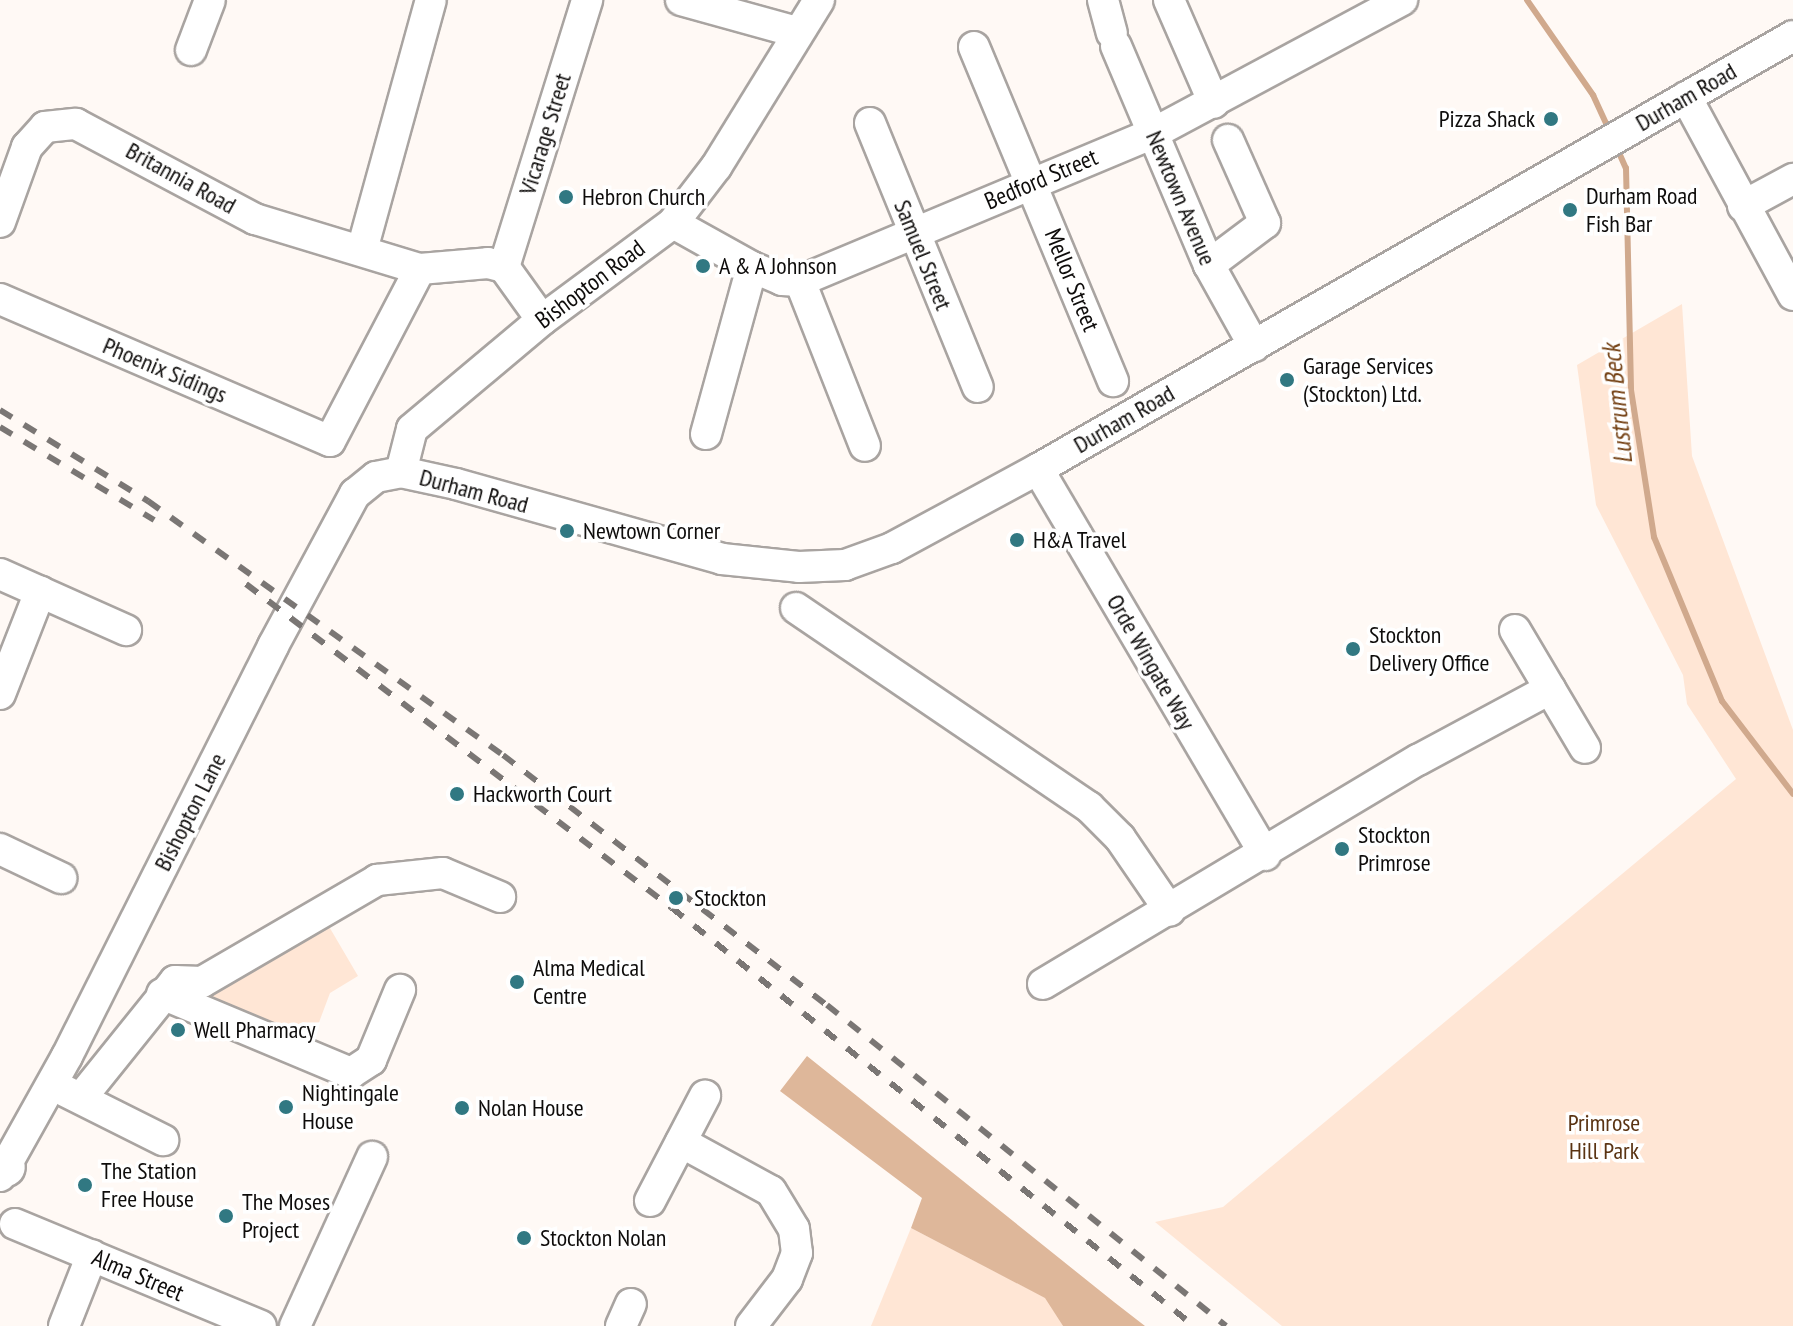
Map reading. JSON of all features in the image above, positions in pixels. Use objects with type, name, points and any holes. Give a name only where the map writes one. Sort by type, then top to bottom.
[{"type":"street","points":[[191,50],[210,0]]},
{"type":"street","points":[[362,250],[431,0]]},
{"type":"street","name":"Vicarage Street","points":[[504,267],[587,0]]},
{"type":"street","points":[[681,0],[796,32]]},
{"type":"street","name":"Bishopton Road","points":[[401,472],[412,429],[542,320],[673,223],[716,167],[796,32],[819,0]]},
{"type":"street","name":"Newtown Avenue","points":[[1103,0],[1114,40],[1209,265],[1254,346]]},
{"type":"street","points":[[1169,0],[1214,103]]},
{"type":"street","name":"Bedford Street","points":[[800,281],[1152,134],[1402,0]]},
{"type":"street","name":"Durham Road","points":[[401,472],[722,559],[799,567],[845,565],[892,548],[1038,469],[1793,36]]},
{"type":"street","name":"Mellor Street","points":[[974,47],[1113,381]]},
{"type":"street","points":[[1686,97],[1793,295]]},
{"type":"street","name":"Samuel Street","points":[[870,123],[978,387]]},
{"type":"street","name":"Britannia Road","points":[[0,222],[27,147],[45,127],[76,124],[255,219],[420,269],[488,263],[504,267]]},
{"type":"street","points":[[1209,265],[1265,223],[1228,140]]},
{"type":"street","points":[[1743,206],[1793,179]]},
{"type":"street","points":[[673,223],[752,267],[782,280],[800,281],[865,446]]},
{"type":"street","points":[[504,267],[542,320]]},
{"type":"street","points":[[706,434],[752,267]]},
{"type":"street","name":"Phoenix Sidings","points":[[0,299],[330,441],[420,269]]},
{"type":"street","name":"Orde Wingate Way","points":[[1038,469],[1265,855]]},
{"type":"street","name":"Bishopton Lane","points":[[2,1171],[52,1085],[273,646],[355,494],[376,477],[401,472]]},
{"type":"street","points":[[0,574],[126,630]]},
{"type":"street","points":[[0,694],[40,592]]},
{"type":"street","points":[[796,608],[1089,807],[1120,838],[1170,911]]},
{"type":"street","points":[[1515,630],[1585,748]]},
{"type":"street","points":[[1043,984],[1265,855],[1418,760],[1550,689]]},
{"type":"street","points":[[0,849],[61,878]]},
{"type":"street","points":[[81,1098],[175,981],[202,982],[377,880],[425,872],[468,892],[500,897]]},
{"type":"street","points":[[162,994],[342,1072],[365,1068],[400,990]]},
{"type":"street","points":[[52,1085],[163,1140]]},
{"type":"street","points":[[650,1201],[705,1096]]},
{"type":"street","points":[[681,1142],[771,1191],[794,1229],[797,1253],[787,1279],[751,1326]]},
{"type":"street","points":[[295,1326],[372,1157]]},
{"type":"street","name":"Alma Street","points":[[15,1224],[261,1326]]},
{"type":"street","points":[[64,1326],[92,1255]]},
{"type":"green space","name":"Primrose Hill Park","points":[[1682,304],[1692,456],[1793,730],[1793,1326],[1282,1326],[1155,1222],[1223,1207],[1736,779],[1687,704],[1683,675],[1596,505],[1577,365]]},
{"type":"green space","points":[[324,918],[358,976],[330,993],[312,1041],[213,1002],[212,987]]},
{"type":"green space","points":[[911,1228],[1046,1298],[1063,1326],[871,1326]]},
{"type":"shaded area","points":[[807,1056],[1145,1326],[1063,1326],[1045,1298],[911,1228],[922,1198],[780,1091]]},
{"type":"waterway","name":"Lustrum Beck","points":[[1527,0],[1593,95],[1610,132]]},
{"type":"waterway","name":"Lustrum Beck","points":[[1616,146],[1626,168],[1631,390],[1654,537],[1722,701],[1793,794]]},
{"type":"railway","points":[[0,410],[148,501],[503,755],[827,1005],[1226,1326]]},
{"type":"railway","points":[[0,427],[154,520]]},
{"type":"railway","points":[[246,584],[672,908],[1194,1326]]},
{"type":"place","name":"Pizza Shack","points":[[1551,119]]},
{"type":"place","name":"Hebron Church","points":[[566,197]]},
{"type":"place","name":"Durham Road Fish Bar","points":[[1570,210]]},
{"type":"place","name":"A & A Johnson","points":[[703,266]]},
{"type":"place","name":"Garage Services (Stockton) Ltd.","points":[[1287,380]]},
{"type":"place","name":"Newtown Corner","points":[[567,531]]},
{"type":"place","name":"H&A Travel","points":[[1017,540]]},
{"type":"place","name":"Stockton Delivery Office","points":[[1353,649]]},
{"type":"place","name":"Hackworth Court","points":[[457,794]]},
{"type":"place","name":"Stockton Primrose","points":[[1342,849]]},
{"type":"place","name":"Stockton","points":[[676,898]]},
{"type":"place","name":"Alma Medical Centre","points":[[517,982]]},
{"type":"place","name":"Well Pharmacy","points":[[178,1030]]},
{"type":"place","name":"Nightingale House","points":[[286,1107]]},
{"type":"place","name":"Nolan House","points":[[462,1108]]},
{"type":"place","name":"The Station Free House","points":[[85,1185]]},
{"type":"place","name":"The Moses Project","points":[[226,1216]]},
{"type":"place","name":"Stockton Nolan","points":[[524,1238]]}]
